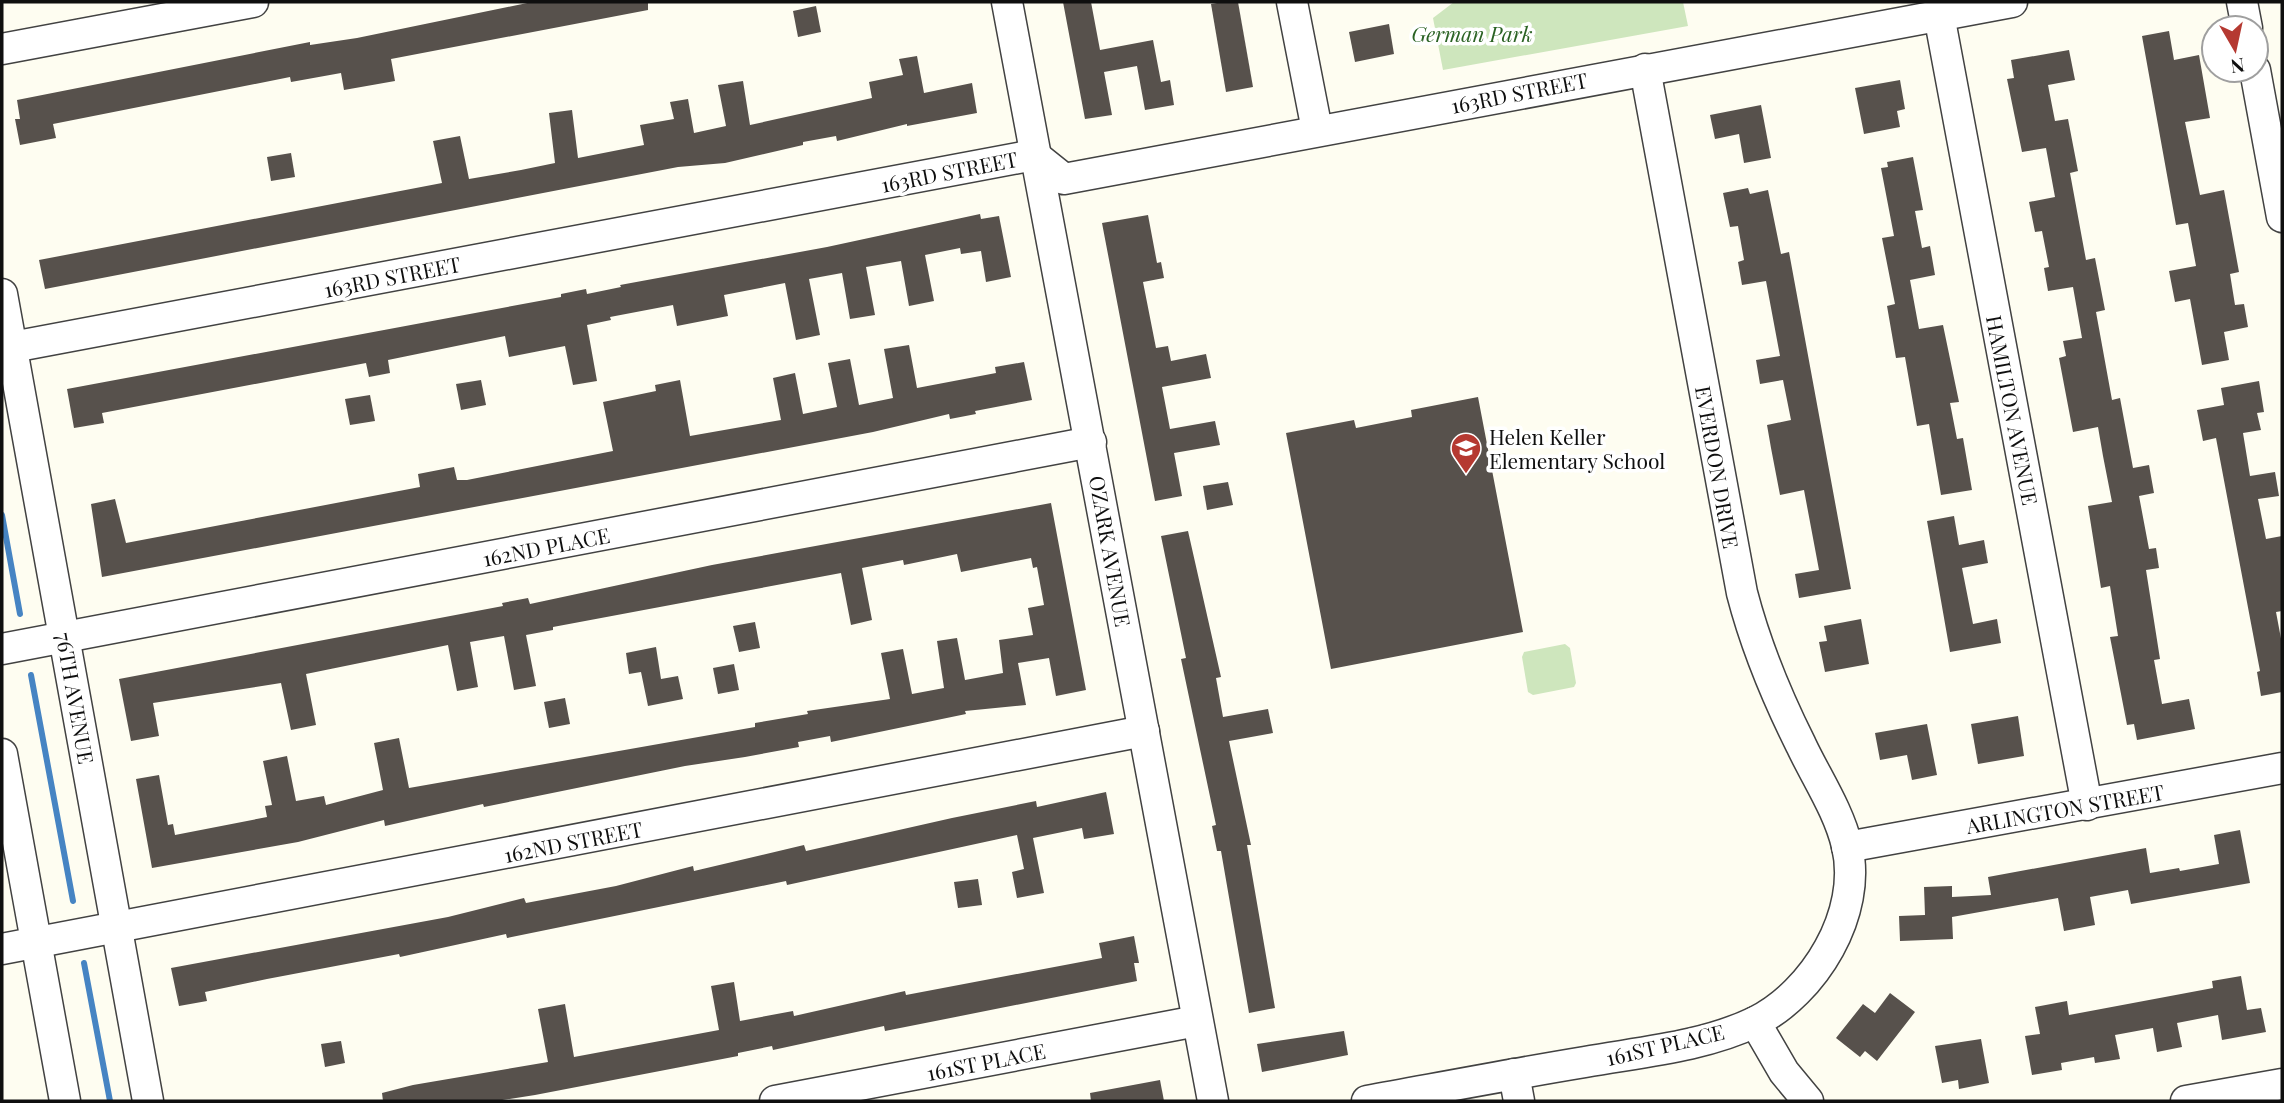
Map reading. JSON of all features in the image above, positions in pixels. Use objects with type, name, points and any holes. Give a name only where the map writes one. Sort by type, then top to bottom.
[{"type":"street","points":[[2,49],[253,2]]},
{"type":"street","name":"OZARK AVENUE","points":[[1007,2],[1213,1101]]},
{"type":"street","points":[[1292,2],[1317,130]]},
{"type":"street","name":"163RD STREET","points":[[6,348],[1034,155],[1065,179],[1645,68],[2012,2]]},
{"type":"street","name":"HAMILTON AVENUE","points":[[1939,15],[2087,805]]},
{"type":"street","name":"EVERDON DRIVE","points":[[1645,68],[1742,593],[1754,641],[1774,692],[1837,819],[1847,847]]},
{"type":"street","points":[[2258,84],[2282,217]]},
{"type":"street","name":"76TH AVENUE","points":[[2,294],[6,348],[65,638],[148,1101]]},
{"type":"street","name":"162ND PLACE","points":[[2,649],[1091,442]]},
{"type":"street","name":"162ND STREET","points":[[2,949],[1144,732]]},
{"type":"street","points":[[2,754],[65,1101]]},
{"type":"street","name":"ARLINGTON STREET","points":[[1847,847],[2282,768]]},
{"type":"street","name":"161ST PLACE","points":[[1367,1101],[1517,1087],[1672,1047],[1755,1022],[1794,994],[1824,957],[1846,910],[1849,883],[1847,847]]},
{"type":"street","name":"161ST PLACE","points":[[775,1101],[1197,1021]]},
{"type":"street","points":[[1755,1022],[1784,1072],[1808,1101]]},
{"type":"street","points":[[2186,1101],[2282,1084]]},
{"type":"green space","name":"German Park","points":[[1454,2],[1683,2],[1688,26],[1443,70],[1433,18]]},
{"type":"green space","points":[[1565,644],[1570,648],[1576,683],[1574,687],[1533,695],[1528,692],[1522,657],[1524,652]]},
{"type":"building","points":[[532,2],[648,2],[648,10],[391,59],[395,81],[344,90],[341,73],[291,82],[290,77],[53,124],[56,138],[20,145],[15,119],[20,119],[17,100],[310,42],[310,45],[357,38]]},
{"type":"building","points":[[1063,2],[1091,2],[1100,50],[1153,40],[1161,82],[1170,80],[1174,105],[1145,110],[1137,66],[1104,72],[1112,115],[1085,119]]},
{"type":"building","points":[[1238,2],[1253,87],[1226,92],[1211,4]]},
{"type":"building","points":[[816,6],[821,32],[798,37],[793,11]]},
{"type":"building","points":[[1389,24],[1394,54],[1355,62],[1349,32]]},
{"type":"building","points":[[2169,31],[2174,60],[2199,55],[2200,84],[2204,84],[2210,118],[2185,122],[2200,195],[2224,190],[2239,272],[2230,274],[2235,305],[2244,304],[2248,327],[2224,332],[2229,360],[2202,365],[2190,299],[2175,302],[2169,271],[2196,266],[2188,223],[2176,225],[2142,36]]},
{"type":"building","points":[[2069,50],[2075,80],[2048,85],[2055,121],[2068,119],[2078,171],[2070,173],[2086,260],[2095,258],[2105,310],[2096,312],[2112,400],[2120,398],[2133,468],[2149,465],[2154,493],[2139,496],[2149,549],[2156,548],[2159,568],[2146,570],[2160,659],[2154,660],[2162,704],[2189,699],[2195,729],[2137,740],[2134,724],[2127,725],[2110,637],[2118,636],[2110,586],[2101,588],[2088,506],[2112,502],[2098,427],[2073,432],[2059,358],[2066,356],[2063,341],[2082,338],[2073,287],[2048,291],[2044,268],[2049,267],[2042,231],[2035,232],[2029,202],[2055,197],[2046,148],[2022,152],[2007,79],[2014,78],[2011,60]]},
{"type":"building","points":[[917,56],[924,93],[972,83],[977,113],[907,124],[837,141],[836,136],[803,142],[803,145],[725,163],[678,167],[45,289],[39,260],[442,183],[433,141],[460,136],[469,179],[521,170],[555,163],[549,113],[572,110],[578,158],[644,145],[640,125],[674,119],[670,102],[688,99],[694,133],[726,126],[718,85],[743,81],[750,125],[872,98],[869,82],[903,75],[899,59]]},
{"type":"building","points":[[1900,80],[1905,109],[1897,111],[1900,127],[1864,134],[1855,88]]},
{"type":"building","points":[[1761,105],[1771,158],[1744,163],[1739,134],[1715,139],[1710,115]]},
{"type":"building","points":[[291,153],[295,177],[271,181],[267,157]]},
{"type":"building","points":[[1913,157],[1923,210],[1915,211],[1922,248],[1930,246],[1935,275],[1910,280],[1919,329],[1943,325],[1959,402],[1950,403],[1957,439],[1963,438],[1972,490],[1941,495],[1929,424],[1917,426],[1905,357],[1896,358],[1887,306],[1895,304],[1882,238],[1894,236],[1881,168],[1888,167],[1887,162]]},
{"type":"building","points":[[1748,188],[1750,194],[1768,190],[1781,254],[1789,252],[1851,589],[1799,598],[1795,574],[1819,570],[1804,490],[1780,495],[1771,448],[1767,425],[1791,420],[1783,380],[1760,384],[1756,360],[1780,356],[1766,281],[1742,285],[1738,262],[1744,260],[1738,226],[1730,227],[1723,193]]},
{"type":"building","points":[[980,214],[981,219],[999,216],[1011,277],[986,282],[981,251],[961,254],[960,248],[925,255],[934,301],[909,306],[901,261],[866,267],[875,315],[850,319],[842,273],[809,279],[820,335],[796,340],[785,283],[724,295],[728,316],[677,326],[673,305],[610,317],[611,320],[587,325],[597,381],[573,385],[565,346],[509,357],[505,336],[388,360],[390,373],[369,377],[366,363],[102,413],[104,423],[74,428],[67,389],[561,297],[561,294],[586,289],[587,294],[621,287],[620,285],[827,247]]},
{"type":"building","points":[[1148,215],[1157,263],[1161,262],[1164,278],[1143,282],[1156,348],[1168,346],[1171,361],[1206,354],[1211,378],[1162,387],[1170,429],[1215,421],[1220,445],[1174,453],[1182,496],[1155,501],[1102,223]]},
{"type":"building","points":[[909,345],[917,388],[996,373],[995,367],[1024,362],[1032,400],[975,411],[976,414],[950,419],[949,414],[873,432],[102,577],[91,504],[115,499],[126,543],[420,487],[418,474],[454,467],[457,480],[467,480],[613,451],[603,402],[656,391],[655,385],[680,380],[690,436],[781,420],[773,378],[795,373],[803,414],[837,407],[828,363],[850,359],[859,405],[893,398],[884,349]]},
{"type":"building","points":[[481,380],[486,405],[461,410],[456,384]]},
{"type":"building","points":[[2259,381],[2264,412],[2257,413],[2261,430],[2243,433],[2250,476],[2275,472],[2279,496],[2258,499],[2266,539],[2282,536],[2282,611],[2276,612],[2282,644],[2282,692],[2261,696],[2257,672],[2260,671],[2216,438],[2203,441],[2197,410],[2224,405],[2221,388]]},
{"type":"building","points":[[370,395],[375,421],[350,425],[345,399]]},
{"type":"building","points":[[1478,397],[1523,632],[1331,669],[1286,433],[1354,420],[1356,428],[1412,417],[1411,410]]},
{"type":"building","points":[[1228,482],[1233,505],[1207,510],[1203,486]]},
{"type":"building","points":[[1051,503],[1086,690],[1056,696],[1049,658],[1018,663],[1026,705],[965,711],[966,714],[831,742],[830,736],[798,742],[799,747],[685,766],[484,807],[483,804],[385,826],[384,820],[298,842],[152,868],[136,779],[159,775],[168,825],[173,824],[175,835],[267,817],[265,806],[272,805],[263,761],[287,756],[296,801],[324,796],[326,805],[383,790],[374,743],[399,738],[409,788],[755,727],[755,723],[808,714],[807,711],[890,699],[881,653],[903,649],[912,694],[944,688],[937,641],[957,638],[965,680],[1003,673],[999,640],[1033,635],[1028,608],[1044,605],[1037,567],[1033,568],[1031,558],[961,572],[957,554],[904,565],[903,560],[862,568],[872,620],[851,625],[841,573],[553,627],[553,630],[526,635],[536,686],[514,690],[504,636],[470,642],[478,687],[457,691],[448,645],[306,674],[316,725],[291,730],[281,683],[153,703],[159,736],[131,741],[119,679],[503,606],[502,603],[528,598],[530,604],[712,565]]},
{"type":"building","points":[[1954,516],[1959,545],[1984,540],[1988,563],[1962,568],[1973,624],[1997,619],[2001,643],[1950,652],[1927,521]]},
{"type":"building","points":[[1188,531],[1221,677],[1216,678],[1223,717],[1268,709],[1273,733],[1229,741],[1251,845],[1247,845],[1275,1008],[1249,1013],[1221,851],[1217,851],[1212,826],[1216,825],[1181,659],[1186,658],[1161,536]]},
{"type":"building","points":[[1861,619],[1869,664],[1825,672],[1819,642],[1827,641],[1824,626]]},
{"type":"building","points":[[755,622],[760,648],[739,652],[733,626]]},
{"type":"building","points":[[656,647],[661,679],[678,676],[683,699],[648,706],[641,672],[629,674],[626,653]]},
{"type":"building","points":[[734,664],[739,690],[718,694],[713,668]]},
{"type":"building","points":[[565,698],[570,724],[549,728],[544,702]]},
{"type":"building","points":[[2018,716],[2024,756],[1978,764],[1971,724]]},
{"type":"building","points":[[1927,724],[1937,775],[1912,780],[1907,755],[1880,760],[1875,733]]},
{"type":"building","points":[[1106,792],[1114,834],[1084,839],[1082,828],[1033,838],[1044,893],[1017,898],[1012,872],[1024,869],[1017,835],[787,885],[786,881],[507,938],[506,934],[400,957],[399,954],[267,979],[205,992],[207,1001],[179,1006],[171,968],[448,917],[524,898],[526,903],[616,886],[693,866],[694,871],[804,845],[806,851],[1036,801],[1037,807]]},
{"type":"building","points":[[2240,830],[2250,883],[2131,904],[2128,890],[2090,897],[2095,925],[2064,931],[2058,898],[1952,917],[1953,939],[1900,941],[1899,916],[1925,915],[1924,887],[1952,886],[1952,897],[1991,895],[1988,877],[2146,848],[2150,873],[2219,864],[2214,835]]},
{"type":"building","points":[[978,879],[982,905],[958,908],[954,882]]},
{"type":"building","points":[[1134,936],[1139,963],[1134,963],[1137,981],[885,1031],[884,1026],[773,1050],[772,1046],[738,1053],[738,1056],[535,1095],[496,1101],[383,1101],[382,1093],[413,1085],[548,1062],[538,1009],[565,1004],[574,1057],[719,1030],[711,986],[734,982],[740,1021],[793,1011],[794,1016],[905,991],[906,995],[1102,958],[1099,943]]},
{"type":"building","points":[[2241,976],[2247,1010],[2261,1008],[2266,1032],[2222,1040],[2218,1015],[2177,1023],[2182,1047],[2157,1052],[2153,1028],[2115,1035],[2120,1059],[2095,1063],[2094,1057],[2061,1063],[2062,1070],[2032,1075],[2025,1036],[2040,1034],[2035,1007],[2067,1001],[2069,1015],[2213,988],[2212,981]]},
{"type":"building","points":[[1890,993],[1915,1012],[1877,1061],[1865,1051],[1860,1057],[1836,1038],[1863,1004],[1875,1013]]},
{"type":"building","points":[[1344,1031],[1348,1055],[1262,1072],[1257,1044]]},
{"type":"building","points":[[1981,1039],[1989,1083],[1959,1089],[1958,1080],[1942,1083],[1935,1046]]},
{"type":"building","points":[[341,1041],[345,1063],[325,1067],[321,1044]]},
{"type":"building","points":[[1160,1080],[1164,1101],[1091,1101],[1090,1093]]},
{"type":"waterway","points":[[2,515],[20,614]]},
{"type":"waterway","points":[[31,675],[73,901]]},
{"type":"waterway","points":[[84,963],[110,1101]]},
{"type":"place","name":"Helen Keller Elementary School","points":[[1466,475]]}]
